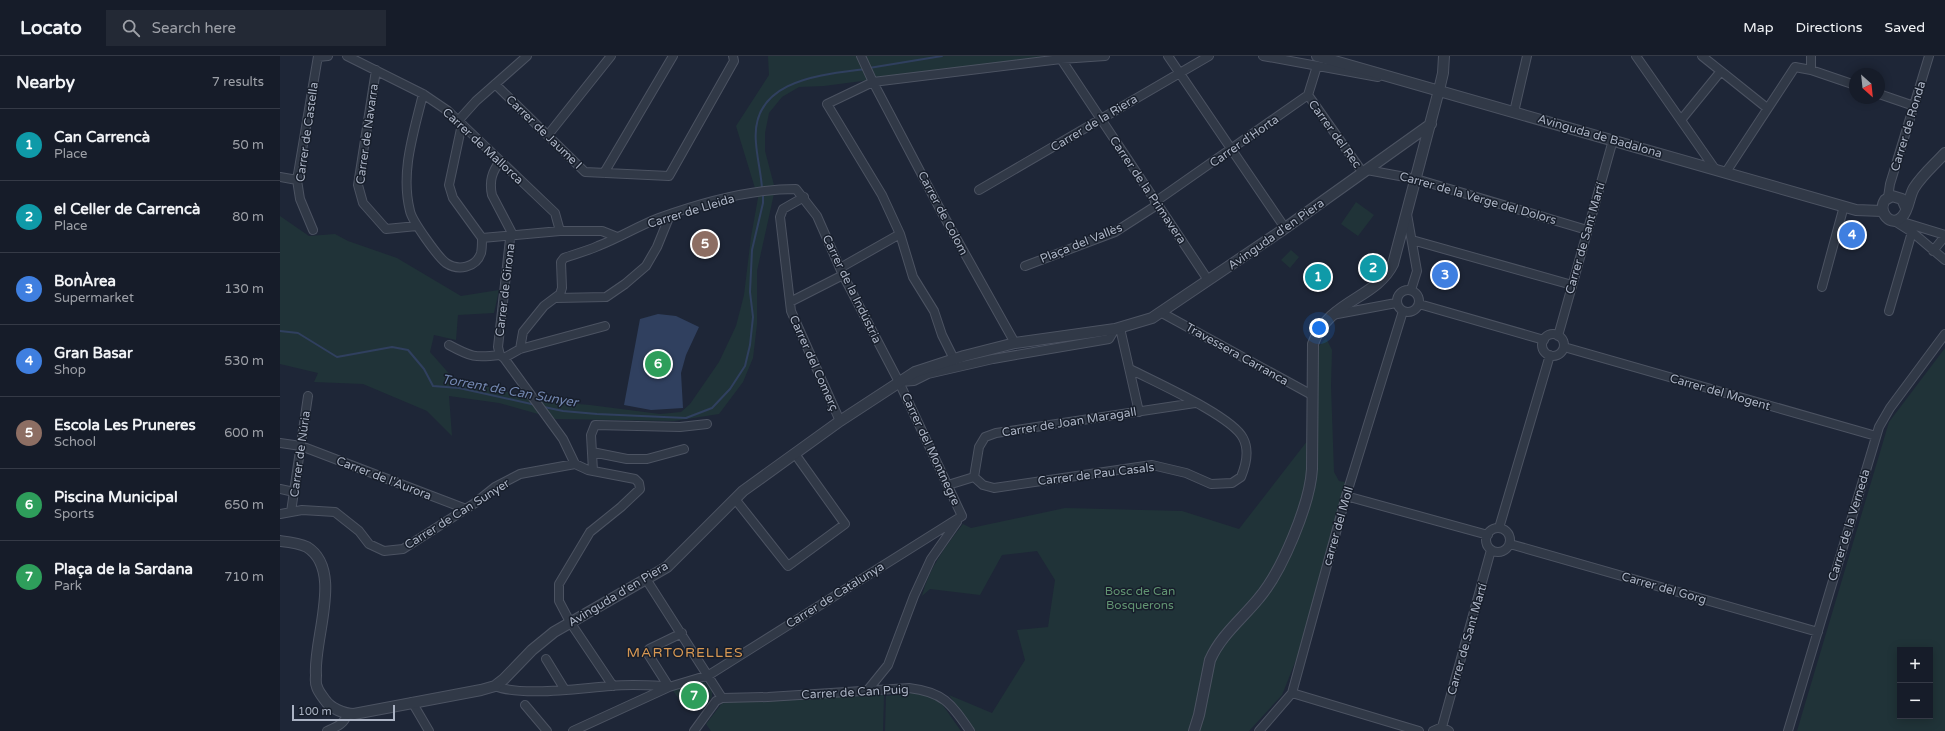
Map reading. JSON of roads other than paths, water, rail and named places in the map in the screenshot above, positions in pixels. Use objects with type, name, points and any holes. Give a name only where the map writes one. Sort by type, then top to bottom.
[{"type":"street","points":[[318,57],[328,56]]},
{"type":"street","name":"Carrer de Mallorca","points":[[347,56],[423,94],[448,111],[555,213],[560,231]]},
{"type":"street","points":[[423,94],[408,154],[406,184],[410,212],[417,226],[446,263],[460,268],[470,266],[478,260],[481,252],[482,238],[453,198],[449,185],[460,122],[495,84],[527,56]]},
{"type":"street","points":[[548,135],[611,56]]},
{"type":"street","points":[[604,173],[673,56]]},
{"type":"street","name":"Carrer de Jaume I","points":[[495,84],[585,172],[669,176],[734,61],[734,56]]},
{"type":"street","name":"Carrer de Colom","points":[[861,56],[873,82],[949,224],[1015,343]]},
{"type":"street","points":[[943,371],[953,359],[942,335],[934,311],[913,277],[900,234],[882,195],[827,104],[873,82],[1061,59],[1105,56]]},
{"type":"street","points":[[1168,56],[1233,149],[1285,228]]},
{"type":"street","name":"Carrer de la Riera","points":[[979,190],[1209,56]]},
{"type":"street","points":[[1263,56],[1414,84]]},
{"type":"street","name":"Avinguda de Badalona","points":[[1318,56],[1844,206],[1866,212],[1882,211]]},
{"type":"street","points":[[1194,731],[1213,652],[1221,639],[1259,599],[1276,575],[1305,504],[1312,473],[1313,344],[1320,329],[1332,315],[1388,274],[1395,259],[1431,124],[1443,73],[1444,56]]},
{"type":"street","points":[[1514,112],[1526,56]]},
{"type":"street","points":[[1636,56],[1715,169]]},
{"type":"street","points":[[1702,56],[1768,108]]},
{"type":"street","points":[[1811,56],[1811,70]]},
{"type":"street","name":"Carrer de Ronda","points":[[1893,197],[1890,184],[1929,56]]},
{"type":"street","name":"Carrer de Castella","points":[[313,230],[300,199],[297,180],[318,57]]},
{"type":"street","name":"Carrer de la Primavera","points":[[1061,59],[1208,280]]},
{"type":"street","points":[[1308,95],[1317,66]]},
{"type":"street","points":[[1726,172],[1795,67],[1811,70],[1849,84]]},
{"type":"street","name":"Carrer de Navarra","points":[[376,70],[358,185],[363,203],[386,229],[417,226]]},
{"type":"street","points":[[1681,120],[1721,71]]},
{"type":"street","name":"Carrer d'Horta","points":[[1156,203],[1308,95]]},
{"type":"street","name":"Carrer del Rec","points":[[1308,95],[1365,171]]},
{"type":"street","points":[[1885,96],[1914,106]]},
{"type":"street","name":"Avinguda d'en Piera","points":[[347,714],[481,690],[495,686],[504,679],[532,650],[554,632],[667,567],[743,491],[840,421],[915,372],[953,359],[1015,343],[1119,331],[1162,313],[1431,124]]},
{"type":"street","name":"Carrer de Sant Martí","points":[[1558,336],[1613,140]]},
{"type":"street","points":[[1902,217],[1914,188],[1945,153]]},
{"type":"street","name":"Carrer de Girona","points":[[500,161],[494,170],[490,181],[490,188],[492,195],[513,235],[510,239],[498,347],[502,357]]},
{"type":"street","name":"Carrer de la Verge del Dolors","points":[[1365,171],[1416,179],[1587,230]]},
{"type":"street","points":[[280,177],[297,180]]},
{"type":"street","name":"Carrer de Lleida","points":[[556,298],[562,288],[561,262],[564,258],[598,246],[670,215],[751,193],[775,189],[796,188],[804,197]]},
{"type":"street","points":[[1914,188],[1882,203],[1882,211],[1885,216],[1902,217],[1945,235],[1933,250]]},
{"type":"street","name":"Carrer de la Indústria","points":[[804,197],[817,216],[841,272],[899,382]]},
{"type":"street","name":"Carrer del Comerç","points":[[804,197],[783,209],[780,217],[791,311],[840,421]]},
{"type":"street","points":[[1893,197],[1905,204],[1902,217],[1912,232],[1945,260]]},
{"type":"street","name":"Plaça del Vallès","points":[[1025,266],[1115,232],[1156,203]]},
{"type":"street","points":[[1822,287],[1844,206]]},
{"type":"street","points":[[1407,214],[1417,271],[1411,290]]},
{"type":"street","points":[[520,349],[523,332],[544,306],[556,298],[606,297],[625,284],[646,266],[657,247],[670,215]]},
{"type":"street","points":[[1889,311],[1912,232],[1902,217]]},
{"type":"street","points":[[482,238],[560,231],[602,231],[617,237]]},
{"type":"street","points":[[790,302],[841,272],[900,234]]},
{"type":"street","points":[[1412,240],[1572,285]]},
{"type":"street","points":[[1404,290],[1411,290],[1418,296],[1419,304],[1413,311],[1403,312],[1396,303],[1397,297],[1404,290]]},
{"type":"street","points":[[1332,315],[1396,303]]},
{"type":"street","points":[[1419,304],[1544,340]]},
{"type":"street","name":"carrer del Moll","points":[[1259,731],[1292,693],[1346,496],[1403,312]]},
{"type":"street","name":"Travessera Carranca","points":[[1162,313],[1312,395]]},
{"type":"street","points":[[449,345],[466,355],[502,357],[520,349],[605,326]]},
{"type":"street","name":"Carrer de la Verneda","points":[[1788,731],[1876,436],[1884,417],[1944,335],[1945,326]]},
{"type":"street","points":[[1119,331],[1130,369],[1139,412]]},
{"type":"street","name":"Avinguda d'en Piera","points":[[899,382],[914,381],[928,374],[993,359],[1109,339],[1119,331]]},
{"type":"street","points":[[1549,336],[1558,336],[1563,340],[1564,347],[1559,355],[1550,355],[1543,349],[1544,340],[1549,336]]},
{"type":"street","name":"Carrer del Mogent","points":[[1564,347],[1876,436]]},
{"type":"street","points":[[1499,528],[1550,355]]},
{"type":"street","points":[[502,357],[563,439],[575,464],[593,471],[635,479],[639,483],[640,489],[621,507],[590,532],[560,584],[559,601],[570,622],[613,686]]},
{"type":"street","points":[[1130,369],[1194,403]]},
{"type":"street","name":"Carrer del Montnegre","points":[[899,382],[962,516]]},
{"type":"street","name":"Carrer de Núria","points":[[291,512],[308,396]]},
{"type":"street","name":"Carrer de Joan Maragall","points":[[974,476],[979,446],[985,437],[996,433],[1194,403]]},
{"type":"street","name":"Carrer de Pau Casals","points":[[974,476],[984,485],[994,488],[1152,465],[1186,473],[1211,484],[1232,483],[1242,477],[1247,460],[1243,438],[1228,422],[1194,403]]},
{"type":"street","points":[[593,471],[591,435],[595,425],[680,427],[707,424]]},
{"type":"street","name":"Carrer de l'Aurora","points":[[280,443],[301,446],[466,509]]},
{"type":"street","points":[[592,452],[627,459],[647,459],[684,449]]},
{"type":"street","points":[[735,499],[788,566],[845,524],[795,454]]},
{"type":"street","name":"Carrer de Can Sunyer","points":[[280,514],[323,509],[334,512],[359,531],[369,544],[384,551],[403,549],[466,509],[496,487],[520,474],[555,466],[575,464]]},
{"type":"street","points":[[948,485],[974,476]]},
{"type":"street","points":[[280,489],[294,492]]},
{"type":"street","points":[[1346,496],[1488,535]]},
{"type":"street","points":[[867,691],[888,665],[914,596],[931,559],[962,516]]},
{"type":"street","name":"Carrer de Catalunya","points":[[708,675],[962,516]]},
{"type":"street","points":[[1499,528],[1507,533],[1510,544],[1502,552],[1491,550],[1487,542],[1488,535],[1494,529],[1499,528]]},
{"type":"street","points":[[280,541],[299,544],[307,548],[318,557],[322,565],[325,593],[315,663],[316,686],[327,702],[347,714],[346,720],[327,731]]},
{"type":"street","name":"Carrer del Gorg","points":[[1510,544],[1818,632]]},
{"type":"street","name":"Carrer de Sant Martí","points":[[1446,729],[1491,550]]},
{"type":"street","points":[[646,579],[682,633],[722,698],[716,701],[698,729]]},
{"type":"street","points":[[669,687],[648,654],[649,650],[682,633]]},
{"type":"street","points":[[546,659],[564,690]]},
{"type":"street","points":[[573,731],[669,687],[708,675]]},
{"type":"street","points":[[495,686],[507,691],[564,690],[613,686],[669,687]]},
{"type":"street","name":"Carrer de Can Puig","points":[[722,698],[768,697],[909,688],[935,693],[950,703],[970,731]]},
{"type":"street","points":[[1292,693],[1419,731]]},
{"type":"street","points":[[412,702],[427,730]]},
{"type":"street","points":[[525,705],[547,731]]},
{"type":"street","points":[[1433,731],[1446,729]]},
{"type":"water","points":[[658,314],[676,316],[699,327],[686,355],[681,373],[683,408],[651,410],[624,405],[640,319]]},
{"type":"waterway","name":"Torrent de Can Sunyer","points":[[869,68],[942,56]]},
{"type":"waterway","name":"Torrent de Can Sunyer","points":[[762,188],[756,143],[757,122],[764,106],[776,93],[809,78],[865,69]]},
{"type":"waterway","name":"Torrent de Can Sunyer","points":[[544,407],[563,411],[597,414],[686,418],[712,408],[730,389],[745,366],[750,345],[753,317],[750,292],[752,250],[763,203],[763,193]]},
{"type":"waterway","name":"Torrent de Can Sunyer","points":[[280,331],[298,333],[337,357],[392,347],[408,350],[424,369],[433,386],[459,388],[536,405]]},
{"type":"place","name":"Gran Basar","points":[[1852,235]]},
{"type":"place","name":"Escola Les Pruneres","points":[[705,244]]},
{"type":"place","name":"el Celler de Carrencà","points":[[1373,268]]},
{"type":"place","name":"BonÀrea","points":[[1445,275]]},
{"type":"place","name":"Can Carrencà","points":[[1318,277]]},
{"type":"place","name":"Piscina Municipal","points":[[658,364]]},
{"type":"place","name":"Plaça de la Sardana","points":[[694,696]]},
{"type":"district","name":"MARTORELLES","points":[[685,652]]},
{"type":"park label","name":"Bosc de Can Bosquerons","points":[[1140,598]]}]
